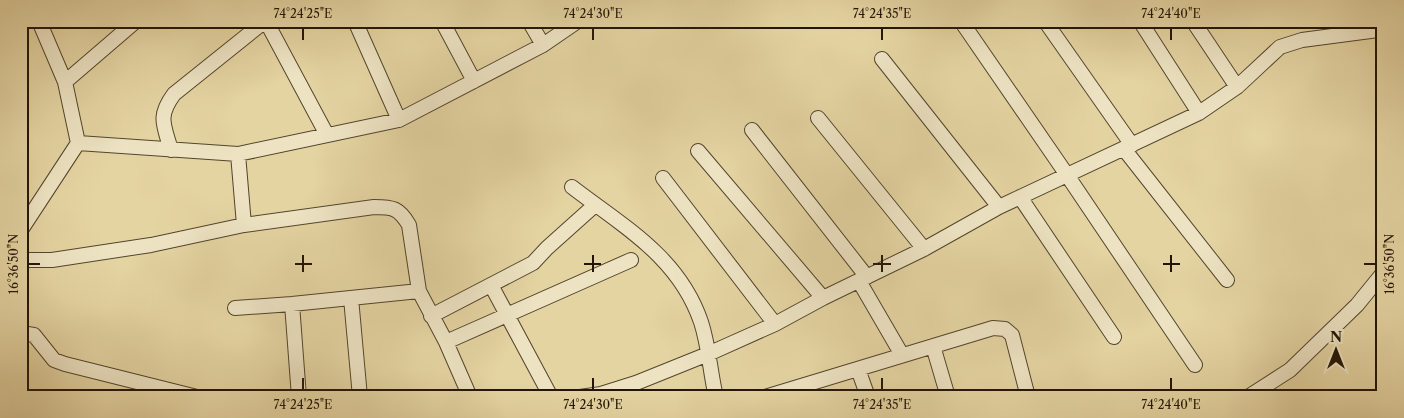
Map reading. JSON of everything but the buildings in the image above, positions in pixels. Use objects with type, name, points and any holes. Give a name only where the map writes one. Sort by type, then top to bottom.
[{"type":"street","points":[[21,230],[78,143],[65,82],[39,21]]},
{"type":"street","points":[[65,82],[136,21]]},
{"type":"street","points":[[172,150],[163,123],[165,106],[174,94],[265,21],[327,135]]},
{"type":"street","points":[[355,21],[399,120]]},
{"type":"street","points":[[442,21],[474,81]]},
{"type":"street","points":[[530,21],[543,45]]},
{"type":"street","points":[[78,143],[238,154],[399,120],[543,45],[578,21]]},
{"type":"street","points":[[961,21],[1195,365]]},
{"type":"street","points":[[1045,21],[1128,147],[1227,280]]},
{"type":"street","points":[[1140,21],[1199,113]]},
{"type":"street","points":[[1193,21],[1237,87]]},
{"type":"street","points":[[580,397],[601,394],[636,383],[775,324],[823,298],[924,249],[999,207],[1199,113],[1237,87],[1280,47],[1302,40],[1378,30]]},
{"type":"street","points":[[882,60],[999,207]]},
{"type":"street","points":[[818,118],[924,249]]},
{"type":"street","points":[[752,130],[863,279],[902,355]]},
{"type":"street","points":[[698,152],[823,298]]},
{"type":"street","points":[[238,154],[244,225]]},
{"type":"street","points":[[663,178],[775,324]]},
{"type":"street","points":[[572,187],[662,257],[680,278],[691,296],[701,322],[708,354],[710,375],[716,397]]},
{"type":"street","points":[[1020,197],[1114,337]]},
{"type":"street","points":[[431,316],[533,263],[595,205]]},
{"type":"street","points":[[21,258],[28,260],[52,260],[151,245],[244,225],[366,208],[391,207],[404,217],[409,225],[419,291],[446,342],[470,397]]},
{"type":"street","points":[[446,342],[631,260]]},
{"type":"street","points":[[1248,397],[1290,370],[1357,305],[1383,273]]},
{"type":"street","points":[[491,285],[551,397]]},
{"type":"street","points":[[235,308],[419,291]]},
{"type":"street","points":[[351,298],[360,397]]},
{"type":"street","points":[[292,304],[299,397]]},
{"type":"street","points":[[765,397],[791,393],[858,369],[993,328],[1005,329],[1012,335],[1028,397]]},
{"type":"street","points":[[21,333],[34,335],[54,360],[59,362],[196,397]]},
{"type":"street","points":[[933,346],[948,397]]},
{"type":"street","points":[[858,369],[868,397]]}]
